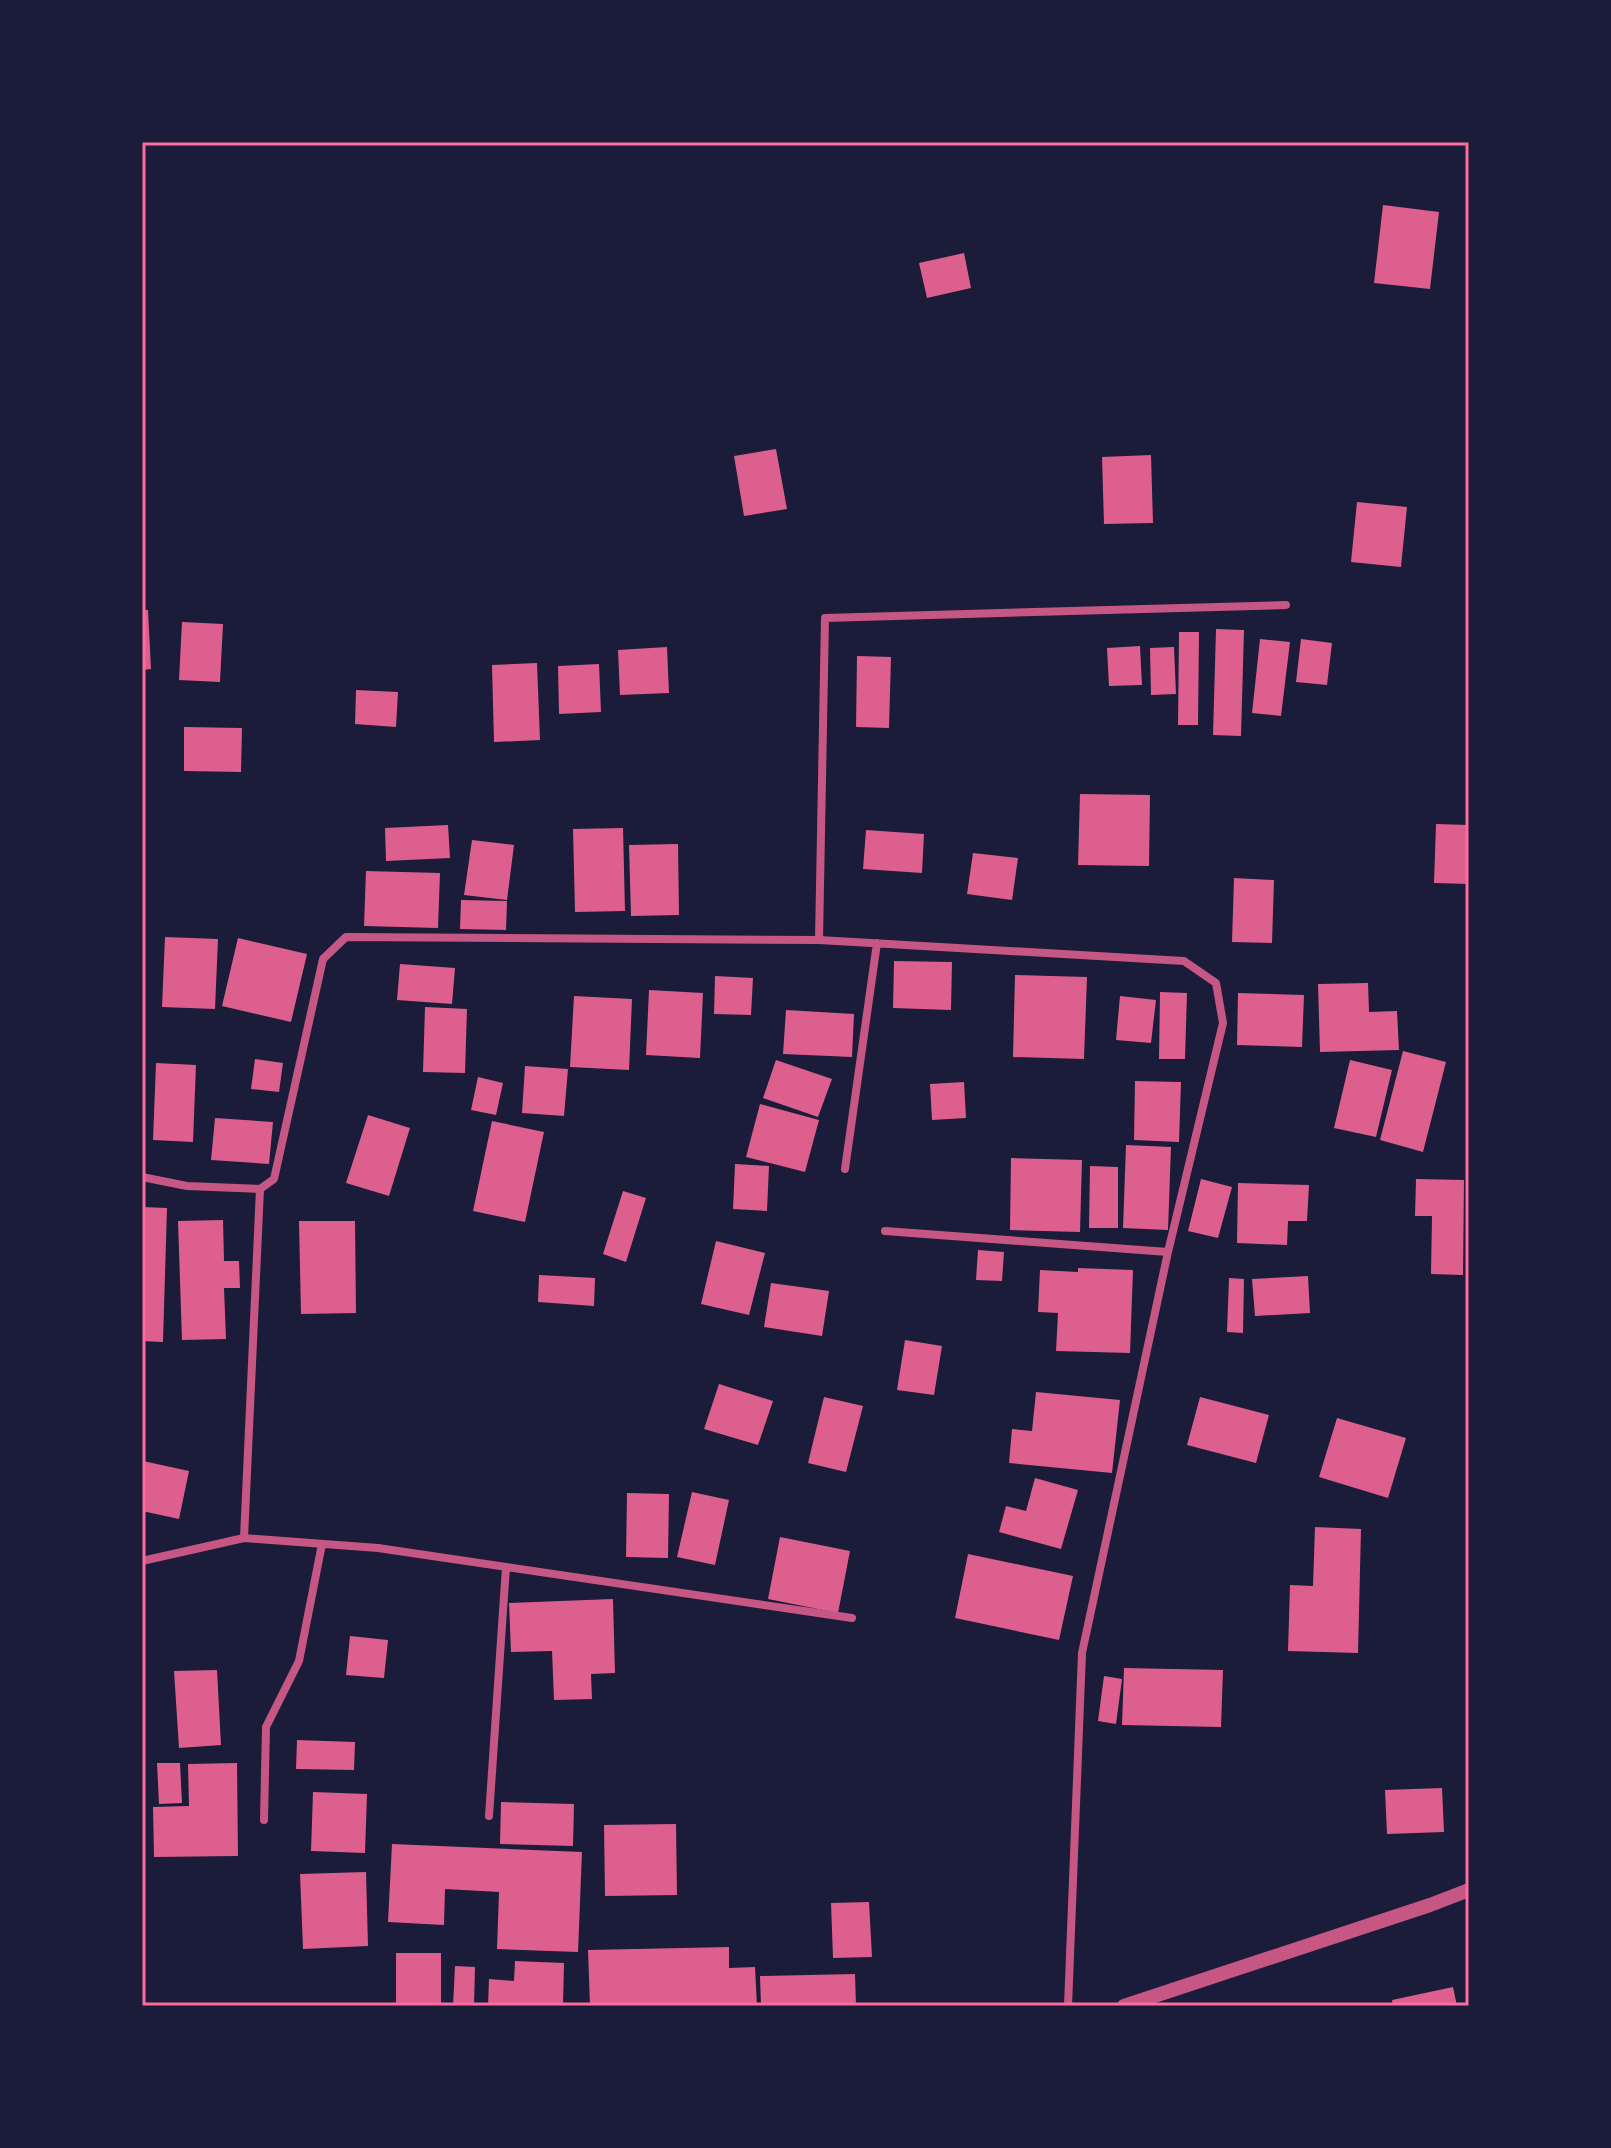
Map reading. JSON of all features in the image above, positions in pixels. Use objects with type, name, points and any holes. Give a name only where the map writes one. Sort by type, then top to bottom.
[{"type":"street","points":[[819,940],[825,618],[1286,605]]},
{"type":"street","points":[[142,1177],[187,1186],[260,1189],[274,1179],[323,959],[346,937],[877,943],[1184,961],[1216,983],[1223,1023],[1168,1252],[1082,1653],[1068,2006]]},
{"type":"street","points":[[845,1169],[877,943]]},
{"type":"street","points":[[244,1538],[260,1189]]},
{"type":"street","points":[[885,1231],[1168,1252]]},
{"type":"street","points":[[142,1561],[244,1538],[378,1548],[852,1618]]},
{"type":"street","points":[[264,1820],[266,1727],[299,1661],[322,1544]]},
{"type":"street","points":[[489,1816],[506,1567]]},
{"type":"street","points":[[1124,2006],[1469,1890]]},
{"type":"building","points":[[1383,205],[1439,212],[1430,289],[1374,283]]},
{"type":"building","points":[[964,253],[971,288],[927,298],[919,263]]},
{"type":"building","points":[[776,449],[787,509],[744,516],[734,456]]},
{"type":"building","points":[[1151,455],[1153,523],[1104,524],[1102,457]]},
{"type":"building","points":[[1357,502],[1407,507],[1401,567],[1351,562]]},
{"type":"building","points":[[142,610],[148,610],[151,669],[142,670]]},
{"type":"building","points":[[182,622],[223,624],[220,682],[179,680]]},
{"type":"building","points":[[1216,629],[1244,630],[1241,736],[1213,735]]},
{"type":"building","points":[[1179,632],[1199,632],[1198,725],[1178,725]]},
{"type":"building","points":[[1260,639],[1290,642],[1281,716],[1252,713]]},
{"type":"building","points":[[1301,639],[1332,643],[1327,685],[1296,682]]},
{"type":"building","points":[[1140,646],[1142,685],[1109,686],[1107,648]]},
{"type":"building","points":[[667,647],[669,693],[620,695],[618,650]]},
{"type":"building","points":[[1174,647],[1176,694],[1151,695],[1150,648]]},
{"type":"building","points":[[857,656],[891,657],[889,728],[856,727]]},
{"type":"building","points":[[537,663],[540,740],[494,742],[492,665]]},
{"type":"building","points":[[599,664],[601,712],[559,714],[558,666]]},
{"type":"building","points":[[356,690],[398,692],[396,727],[355,724]]},
{"type":"building","points":[[184,727],[242,728],[241,772],[184,771]]},
{"type":"building","points":[[1080,794],[1150,795],[1149,866],[1078,865]]},
{"type":"building","points":[[1436,824],[1469,825],[1469,884],[1434,883]]},
{"type":"building","points":[[448,825],[450,858],[386,861],[385,828]]},
{"type":"building","points":[[623,828],[625,911],[575,912],[573,829]]},
{"type":"building","points":[[866,830],[924,834],[922,873],[863,869]]},
{"type":"building","points":[[472,840],[514,845],[507,900],[464,895]]},
{"type":"building","points":[[678,844],[679,915],[631,916],[629,845]]},
{"type":"building","points":[[973,853],[1018,858],[1012,900],[967,894]]},
{"type":"building","points":[[366,871],[440,873],[438,928],[364,926]]},
{"type":"building","points":[[1234,878],[1274,880],[1272,943],[1232,942]]},
{"type":"building","points":[[461,900],[507,901],[506,930],[460,929]]},
{"type":"building","points":[[165,937],[218,939],[215,1009],[162,1007]]},
{"type":"building","points":[[238,938],[307,954],[291,1022],[222,1006]]},
{"type":"building","points":[[894,961],[952,962],[951,1010],[893,1008]]},
{"type":"building","points":[[400,964],[455,968],[452,1004],[397,1000]]},
{"type":"building","points":[[1015,975],[1087,977],[1084,1059],[1013,1057]]},
{"type":"building","points":[[715,976],[753,978],[751,1015],[714,1014]]},
{"type":"building","points":[[1368,983],[1369,1012],[1397,1011],[1399,1050],[1320,1052],[1318,984]]},
{"type":"building","points":[[649,990],[703,993],[700,1058],[646,1055]]},
{"type":"building","points":[[1160,992],[1187,993],[1185,1059],[1159,1059]]},
{"type":"building","points":[[1238,993],[1304,995],[1302,1047],[1237,1045]]},
{"type":"building","points":[[574,996],[632,999],[629,1070],[570,1067]]},
{"type":"building","points":[[1120,996],[1156,1000],[1151,1043],[1116,1040]]},
{"type":"building","points":[[425,1007],[467,1009],[465,1073],[423,1072]]},
{"type":"building","points":[[786,1010],[854,1014],[852,1057],[783,1054]]},
{"type":"building","points":[[1403,1051],[1446,1062],[1423,1152],[1380,1140]]},
{"type":"building","points":[[255,1059],[283,1063],[279,1092],[251,1089]]},
{"type":"building","points":[[776,1060],[832,1079],[818,1117],[763,1098]]},
{"type":"building","points":[[1350,1060],[1392,1070],[1376,1137],[1334,1128]]},
{"type":"building","points":[[156,1063],[196,1065],[193,1142],[153,1140]]},
{"type":"building","points":[[525,1066],[568,1069],[564,1116],[522,1113]]},
{"type":"building","points":[[478,1077],[503,1083],[496,1115],[471,1110]]},
{"type":"building","points":[[1135,1081],[1181,1082],[1179,1142],[1134,1140]]},
{"type":"building","points":[[964,1082],[966,1118],[932,1120],[930,1084]]},
{"type":"building","points":[[760,1104],[819,1120],[805,1172],[746,1157]]},
{"type":"building","points":[[368,1115],[410,1128],[389,1196],[346,1183]]},
{"type":"building","points":[[215,1118],[273,1122],[269,1164],[211,1160]]},
{"type":"building","points":[[492,1121],[544,1132],[525,1222],[473,1211]]},
{"type":"building","points":[[1126,1145],[1171,1147],[1168,1230],[1123,1228]]},
{"type":"building","points":[[1011,1158],[1082,1160],[1080,1232],[1010,1230]]},
{"type":"building","points":[[735,1164],[769,1166],[767,1211],[733,1209]]},
{"type":"building","points":[[1090,1166],[1118,1167],[1118,1228],[1089,1228]]},
{"type":"building","points":[[1201,1179],[1232,1187],[1218,1238],[1188,1231]]},
{"type":"building","points":[[1416,1179],[1464,1180],[1463,1275],[1431,1274],[1432,1216],[1415,1216]]},
{"type":"building","points":[[1238,1183],[1309,1185],[1307,1221],[1288,1221],[1287,1245],[1237,1243]]},
{"type":"building","points":[[623,1191],[646,1198],[626,1262],[603,1254]]},
{"type":"building","points":[[142,1207],[167,1208],[163,1342],[142,1341]]},
{"type":"building","points":[[223,1220],[224,1261],[239,1261],[240,1288],[224,1288],[226,1339],[182,1340],[178,1221]]},
{"type":"building","points":[[299,1221],[355,1221],[356,1313],[301,1314]]},
{"type":"building","points":[[716,1241],[765,1253],[749,1315],[701,1304]]},
{"type":"building","points":[[978,1250],[1004,1252],[1002,1281],[976,1280]]},
{"type":"building","points":[[1078,1268],[1133,1270],[1130,1353],[1056,1351],[1058,1313],[1038,1312],[1040,1270],[1078,1272]]},
{"type":"building","points":[[539,1275],[595,1278],[594,1306],[538,1302]]},
{"type":"building","points":[[1308,1276],[1310,1313],[1255,1316],[1252,1279]]},
{"type":"building","points":[[1229,1278],[1244,1279],[1243,1333],[1227,1332]]},
{"type":"building","points":[[771,1283],[829,1291],[822,1336],[764,1327]]},
{"type":"building","points":[[905,1340],[942,1346],[934,1395],[897,1390]]},
{"type":"building","points":[[719,1384],[773,1401],[758,1445],[704,1429]]},
{"type":"building","points":[[1036,1392],[1120,1400],[1112,1473],[1009,1463],[1012,1429],[1032,1431]]},
{"type":"building","points":[[824,1397],[863,1406],[846,1472],[808,1463]]},
{"type":"building","points":[[1200,1397],[1269,1415],[1256,1463],[1187,1445]]},
{"type":"building","points":[[1337,1418],[1406,1438],[1388,1498],[1319,1477]]},
{"type":"building","points":[[143,1461],[189,1471],[179,1519],[142,1511]]},
{"type":"building","points":[[1035,1478],[1078,1490],[1061,1549],[999,1532],[1006,1506],[1026,1511]]},
{"type":"building","points":[[692,1492],[729,1500],[715,1565],[677,1557]]},
{"type":"building","points":[[627,1493],[669,1494],[668,1558],[626,1557]]},
{"type":"building","points":[[1315,1527],[1361,1529],[1358,1653],[1288,1651],[1290,1585],[1313,1586]]},
{"type":"building","points":[[780,1537],[850,1551],[838,1613],[768,1599]]},
{"type":"building","points":[[968,1554],[1073,1576],[1059,1640],[955,1618]]},
{"type":"building","points":[[613,1599],[615,1673],[591,1674],[592,1699],[554,1700],[552,1651],[511,1652],[509,1603]]},
{"type":"building","points":[[350,1636],[388,1640],[384,1678],[346,1675]]},
{"type":"building","points":[[1124,1668],[1223,1670],[1221,1727],[1122,1725]]},
{"type":"building","points":[[217,1670],[221,1745],[179,1748],[174,1671]]},
{"type":"building","points":[[1104,1676],[1122,1679],[1116,1724],[1098,1721]]},
{"type":"building","points":[[297,1740],[355,1742],[354,1770],[296,1769]]},
{"type":"building","points":[[157,1763],[180,1763],[182,1803],[159,1804]]},
{"type":"building","points":[[237,1763],[238,1856],[154,1857],[153,1807],[189,1806],[188,1764]]},
{"type":"building","points":[[1442,1788],[1444,1832],[1387,1834],[1385,1790]]},
{"type":"building","points":[[313,1792],[367,1794],[365,1853],[311,1851]]},
{"type":"building","points":[[501,1802],[574,1804],[573,1846],[500,1844]]},
{"type":"building","points":[[676,1824],[677,1895],[605,1896],[604,1825]]},
{"type":"building","points":[[392,1844],[582,1852],[578,1952],[497,1949],[499,1892],[445,1889],[444,1925],[388,1922]]},
{"type":"building","points":[[366,1872],[368,1946],[303,1949],[300,1874]]},
{"type":"building","points":[[869,1902],[872,1957],[833,1958],[831,1903]]},
{"type":"building","points":[[729,1947],[729,1968],[755,1967],[757,2006],[590,2006],[588,1950]]},
{"type":"building","points":[[396,1953],[441,1953],[441,2006],[396,2006]]},
{"type":"building","points":[[515,1961],[564,1963],[563,2006],[488,2006],[489,1979],[514,1981]]},
{"type":"building","points":[[455,1966],[475,1967],[474,2006],[453,2006]]},
{"type":"building","points":[[855,1974],[856,2006],[761,2006],[760,1976]]},
{"type":"building","points":[[1453,1987],[1457,2006],[1393,2006],[1392,2000]]}]
